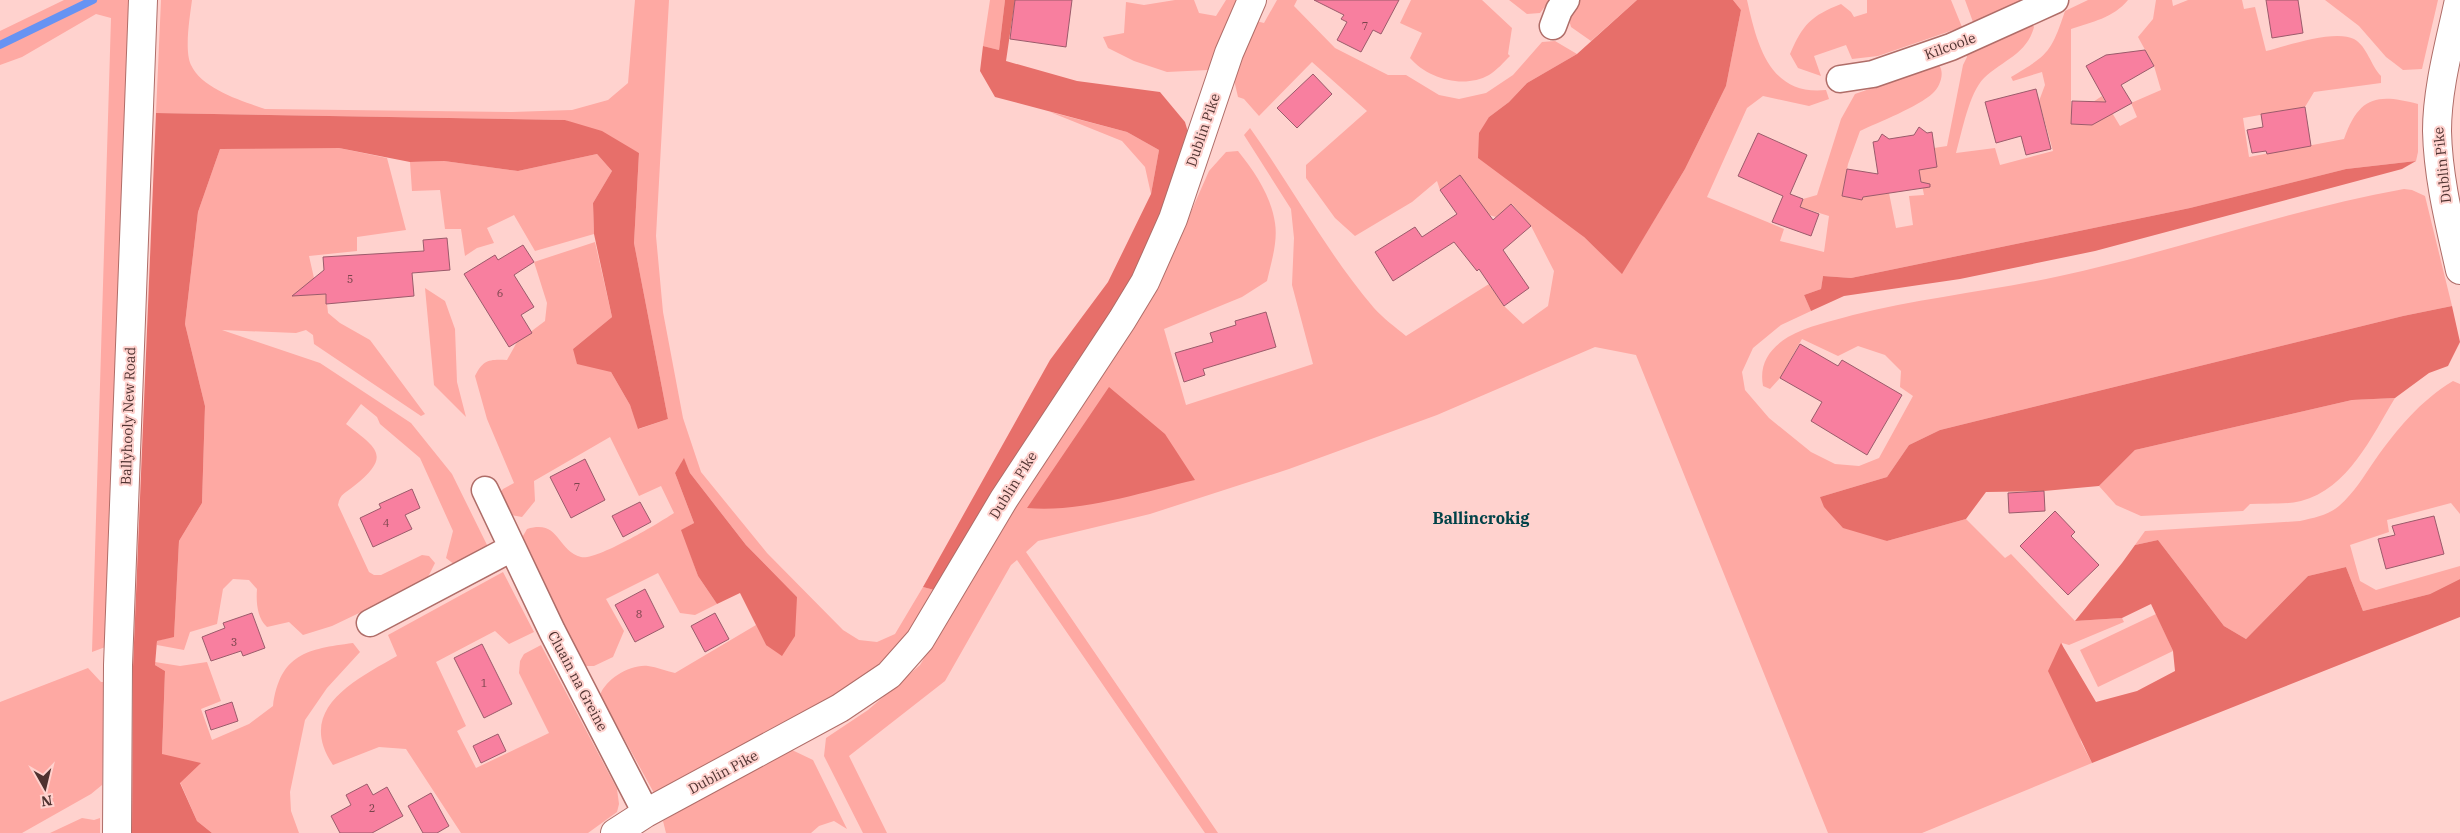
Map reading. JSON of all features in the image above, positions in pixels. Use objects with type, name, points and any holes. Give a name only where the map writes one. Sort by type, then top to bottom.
[{"type":"street","name":"Ballyhooly New Road","points":[[117,833],[118,665],[143,0]]},
{"type":"street","name":"Dublin Pike","points":[[615,833],[646,813],[840,708],[889,675],[920,640],[999,507],[1122,320],[1144,282],[1173,218],[1229,53],[1252,0]]},
{"type":"street","points":[[1553,26],[1559,10],[1566,0]]},
{"type":"street","name":"Kilcoole","points":[[1840,78],[1873,74],[1951,47],[2054,0]]},
{"type":"street","name":"Dublin Pike","points":[[2459,0],[2443,80],[2437,130],[2441,176],[2460,270]]},
{"type":"street","name":"Cluain na Greine","points":[[485,490],[552,631],[646,813]]},
{"type":"street","points":[[370,623],[512,548]]},
{"type":"shaded area","points":[[64,0],[130,0],[108,646],[92,652],[111,18],[96,14],[22,57],[0,65],[0,31]]},
{"type":"shaded area","points":[[161,0],[192,0],[188,51],[191,65],[196,73],[204,81],[223,93],[265,109],[512,112],[572,110],[608,100],[628,83],[635,0],[669,0],[656,236],[663,312],[683,418],[701,472],[767,553],[843,630],[859,640],[877,642],[895,634],[923,587],[938,591],[914,629],[887,659],[841,692],[654,793],[600,695],[603,689],[613,678],[634,667],[655,667],[675,673],[756,625],[766,645],[797,597],[746,545],[690,473],[684,459],[675,473],[694,523],[682,530],[698,576],[717,604],[695,615],[680,613],[658,573],[606,599],[624,631],[613,657],[594,666],[584,666],[520,541],[527,529],[546,528],[573,553],[581,557],[589,557],[628,540],[674,513],[661,486],[639,496],[610,437],[534,481],[535,501],[522,517],[505,514],[499,494],[503,489],[514,483],[487,419],[475,376],[484,364],[491,360],[507,360],[517,342],[545,321],[547,303],[534,262],[595,242],[612,317],[573,349],[611,372],[630,405],[639,429],[668,419],[634,243],[639,153],[565,120],[156,113]]},
{"type":"shaded area","points":[[990,0],[1005,0],[999,50],[983,46]]},
{"type":"shaded area","points":[[1005,0],[1015,0],[1006,61],[1077,81],[1160,92],[1185,122],[1188,132],[1159,229],[1115,311],[1074,366],[938,591],[923,587],[1050,360],[1108,282],[1151,194],[1159,150],[1127,132],[995,97],[980,71],[983,46],[999,50]]},
{"type":"shaded area","points":[[1175,0],[1194,0],[1199,13],[1216,16],[1226,0],[1239,0],[1208,70],[1167,72],[1134,61],[1108,48],[1103,37],[1124,33],[1126,2],[1144,5]]},
{"type":"shaded area","points":[[1277,0],[1297,0],[1294,6],[1335,48],[1388,75],[1406,75],[1439,95],[1459,99],[1486,93],[1513,75],[1542,42],[1555,41],[1577,54],[1527,83],[1509,102],[1489,117],[1584,237],[1622,273],[1685,169],[1726,86],[1741,10],[1733,0],[1747,0],[1761,49],[1769,64],[1779,76],[1791,85],[1807,90],[1826,90],[1829,99],[1809,106],[1763,96],[1747,108],[1707,197],[1784,229],[1780,241],[1824,252],[1829,216],[1800,207],[1803,199],[1817,195],[1841,119],[1855,94],[1939,65],[1941,68],[1940,84],[1926,98],[1908,109],[1860,131],[1848,164],[1842,196],[1862,200],[1865,184],[1881,194],[1889,193],[1896,228],[1913,225],[1909,196],[1924,195],[1919,170],[1934,148],[1947,146],[1963,65],[1967,57],[1966,54],[2032,23],[2034,27],[2026,44],[2014,56],[1984,78],[1974,93],[1956,153],[1995,148],[2000,165],[2053,151],[2039,101],[2045,85],[2042,72],[2013,81],[2011,77],[2041,58],[2052,45],[2065,11],[2088,0],[2128,0],[2109,15],[2071,29],[2071,124],[2092,125],[2093,102],[2102,96],[2120,126],[2137,117],[2131,103],[2161,90],[2154,66],[2138,37],[2153,19],[2156,0],[2172,0],[2173,6],[2188,0],[2242,0],[2244,9],[2255,7],[2266,51],[2310,39],[2346,36],[2354,39],[2362,46],[2381,76],[2381,83],[2314,92],[2305,107],[2243,118],[2249,157],[2344,139],[2356,114],[2371,102],[2380,99],[2418,104],[2418,152],[2416,161],[2346,169],[2190,208],[1851,278],[1823,276],[1821,289],[1804,295],[1811,311],[1781,325],[1753,348],[1742,372],[1745,390],[1769,418],[1811,452],[1835,464],[1859,466],[1879,458],[1913,396],[1900,387],[1901,371],[1885,355],[1858,346],[1838,356],[1802,339],[1780,378],[1770,389],[1763,386],[1762,378],[1767,358],[1788,337],[1811,327],[1853,315],[2060,276],[2146,255],[2317,208],[2404,189],[2412,190],[2425,196],[2452,306],[2403,316],[1940,430],[1909,445],[1887,477],[1820,497],[1887,541],[1966,519],[2005,558],[2011,554],[2075,621],[2122,618],[2124,622],[2069,645],[2062,643],[2081,742],[2092,763],[1922,833],[1828,833],[1636,355],[1595,347],[1437,415],[1289,469],[1150,514],[1038,541],[1026,552],[1218,833],[1205,833],[1017,560],[1011,565],[945,681],[849,756],[887,833],[863,833],[824,756],[826,738],[868,710],[920,665],[1047,452],[1098,382],[1146,304],[1182,232],[1209,171],[1226,152],[1238,151],[1266,194],[1275,223],[1275,245],[1267,281],[1242,297],[1164,329],[1186,405],[1313,364],[1292,285],[1294,238],[1291,209],[1244,135],[1250,128],[1357,287],[1378,312],[1406,336],[1489,284],[1504,306],[1523,324],[1548,306],[1554,271],[1531,226],[1512,204],[1496,217],[1489,215],[1460,176],[1440,190],[1437,181],[1412,202],[1355,236],[1335,218],[1306,178],[1306,165],[1367,111],[1312,62],[1259,116],[1244,99],[1238,97],[1234,80],[1256,21],[1264,23]]},
{"type":"shaded area","points":[[1411,0],[1482,0],[1512,28],[1508,54],[1510,56],[1489,75],[1469,81],[1447,80],[1426,71],[1410,58],[1422,33],[1400,23]]},
{"type":"shaded area","points":[[1509,0],[1550,0],[1540,13],[1527,14]]},
{"type":"shaded area","points":[[1575,0],[1637,0],[1591,41],[1571,27],[1568,16]]},
{"type":"shaded area","points":[[1637,0],[1733,0],[1741,10],[1726,86],[1685,169],[1622,274],[1584,237],[1478,158],[1479,133],[1489,117],[1509,102],[1527,83],[1577,54]]},
{"type":"shaded area","points":[[1867,0],[1951,0],[1962,27],[1878,56],[1852,59],[1846,45],[1814,56],[1821,76],[1798,68],[1790,54],[1799,35],[1809,22],[1841,4],[1854,17],[1867,13]]},
{"type":"shaded area","points":[[1965,0],[2020,0],[2020,2],[1973,22]]},
{"type":"shaded area","points":[[2325,0],[2438,0],[2422,69],[2403,70],[2386,57],[2359,26]]},
{"type":"shaded area","points":[[1050,112],[1127,132],[1159,150],[1151,194],[1145,167],[1122,141]]},
{"type":"shaded area","points":[[156,113],[565,120],[602,131],[639,153],[634,243],[668,419],[638,429],[630,405],[611,372],[577,364],[573,349],[612,317],[594,234],[593,203],[612,171],[597,154],[518,171],[444,161],[410,162],[339,148],[220,149],[198,212],[185,324],[205,406],[202,503],[179,541],[174,637],[157,641],[155,665],[165,671],[162,754],[201,763],[180,783],[197,821],[212,833],[132,833],[133,667]]},
{"type":"shaded area","points":[[339,148],[387,158],[406,230],[357,237],[357,251],[309,256],[314,278],[309,285],[314,295],[326,294],[328,313],[340,323],[370,340],[425,414],[421,416],[314,344],[313,335],[306,330],[296,333],[222,330],[320,363],[411,423],[452,474],[488,547],[455,565],[446,558],[453,531],[420,458],[380,424],[377,417],[361,404],[346,424],[372,446],[376,452],[377,459],[366,475],[342,496],[338,505],[369,572],[374,575],[381,575],[422,555],[429,556],[435,563],[426,581],[332,626],[303,635],[289,622],[267,627],[261,619],[258,610],[257,589],[249,580],[233,579],[223,589],[217,624],[190,632],[184,650],[157,645],[157,641],[174,636],[179,541],[202,503],[205,406],[185,324],[198,212],[220,149]]},
{"type":"shaded area","points":[[597,154],[612,171],[593,203],[594,234],[535,251],[514,215],[487,228],[494,243],[477,248],[465,256],[461,229],[445,229],[440,190],[412,191],[410,162],[444,161],[518,171]]},
{"type":"shaded area","points":[[2416,161],[2402,169],[2095,251],[1960,279],[1844,296],[1811,311],[1804,295],[1821,289],[1823,276],[1851,278],[2190,208],[2346,169]]},
{"type":"shaded area","points":[[425,288],[445,301],[455,329],[457,382],[466,417],[434,385]]},
{"type":"shaded area","points":[[2452,306],[2460,342],[2448,366],[2429,373],[2395,398],[2352,400],[2135,450],[2099,486],[2044,491],[1986,492],[1966,519],[1887,541],[1843,528],[1824,507],[1820,497],[1887,477],[1909,445],[1940,430],[2403,316]]},
{"type":"shaded area","points":[[2453,381],[2460,384],[2460,514],[2451,503],[2387,520],[2389,532],[2350,545],[2360,581],[2376,590],[2460,566],[2460,579],[2430,594],[2363,611],[2346,567],[2308,576],[2246,639],[2224,626],[2158,540],[2135,545],[2145,531],[2300,521],[2331,512],[2349,496],[2410,416],[2430,397]]},
{"type":"shaded area","points":[[1109,387],[1165,434],[1195,480],[1090,505],[1048,509],[1027,508]]},
{"type":"shaded area","points":[[2395,398],[2368,444],[2345,473],[2318,495],[2301,501],[2250,504],[2243,511],[2141,516],[2116,505],[2099,486],[2135,450],[2352,400]]},
{"type":"shaded area","points":[[684,458],[690,473],[746,545],[797,597],[795,636],[782,656],[766,645],[740,593],[717,604],[698,576],[681,530],[694,523],[675,473]]},
{"type":"shaded area","points":[[2158,540],[2224,626],[2246,639],[2308,576],[2346,567],[2363,611],[2430,594],[2460,579],[2460,617],[2092,763],[2048,671],[2061,643],[2096,702],[2137,691],[2175,671],[2173,651],[2151,604],[2122,618],[2075,621],[2135,545]]},
{"type":"shaded area","points":[[503,572],[534,632],[509,644],[495,631],[436,662],[466,726],[457,731],[476,768],[549,733],[519,673],[520,661],[524,654],[541,645],[617,789],[619,804],[617,812],[588,833],[461,833],[406,749],[379,747],[333,765],[323,745],[321,728],[325,712],[335,699],[348,686],[397,656],[388,635]]},
{"type":"shaded area","points":[[2156,614],[2173,651],[2098,687],[2080,650]]},
{"type":"shaded area","points":[[353,643],[360,652],[327,688],[305,720],[290,792],[291,811],[299,833],[212,833],[197,821],[180,782],[162,754],[165,671],[155,665],[155,662],[180,666],[207,662],[221,701],[201,709],[212,740],[249,724],[273,706],[282,675],[298,657],[322,648]]},
{"type":"shaded area","points":[[88,668],[101,682],[105,682],[102,785],[91,794],[22,833],[0,833],[0,702]]},
{"type":"shaded area","points":[[792,750],[813,760],[847,829],[834,821],[819,826],[811,833],[666,833],[663,821],[755,767]]},
{"type":"shaded area","points":[[82,818],[94,820],[100,818],[100,833],[50,833]]},
{"type":"building","points":[[1015,0],[1072,0],[1066,47],[1010,39]]},
{"type":"building","points":[[1314,0],[1399,0],[1381,34],[1373,30],[1361,52],[1337,40],[1347,22],[1341,19],[1344,15]]},
{"type":"building","points":[[2266,0],[2298,0],[2303,33],[2272,38]]},
{"type":"building","points":[[2145,50],[2154,66],[2121,85],[2132,103],[2092,125],[2071,124],[2072,101],[2106,102],[2086,66],[2106,55]]},
{"type":"building","points":[[1313,74],[1332,94],[1297,128],[1277,108]]},
{"type":"building","points":[[2036,89],[2051,149],[2026,155],[2021,136],[1996,143],[1985,102]]},
{"type":"building","points":[[2305,107],[2311,146],[2267,154],[2266,151],[2252,153],[2247,130],[2263,127],[2261,114]]},
{"type":"building","points":[[1919,127],[1927,133],[1932,132],[1937,167],[1919,170],[1921,182],[1930,184],[1930,187],[1863,197],[1862,200],[1842,196],[1847,169],[1878,174],[1873,142],[1878,141],[1882,134],[1889,139],[1914,135]]},
{"type":"building","points":[[1758,133],[1807,155],[1790,194],[1803,199],[1800,207],[1819,214],[1811,236],[1772,222],[1783,196],[1738,176]]},
{"type":"building","points":[[1460,175],[1493,220],[1511,204],[1531,226],[1503,250],[1529,288],[1504,306],[1479,269],[1477,271],[1454,242],[1393,281],[1375,252],[1415,227],[1422,237],[1457,214],[1440,190]]},
{"type":"building","points":[[447,238],[450,270],[412,273],[414,296],[326,304],[326,294],[292,296],[324,270],[323,257],[424,251],[423,240]]},
{"type":"building","points":[[523,245],[534,262],[514,275],[534,307],[521,315],[532,333],[509,347],[464,274],[495,255],[498,260]]},
{"type":"building","points":[[1266,312],[1276,347],[1203,369],[1205,375],[1184,382],[1175,353],[1213,342],[1210,333],[1236,325],[1235,321]]},
{"type":"building","points":[[1800,344],[1838,366],[1842,360],[1902,395],[1867,455],[1811,421],[1822,402],[1780,378]]},
{"type":"building","points":[[585,459],[605,500],[571,518],[550,477]]},
{"type":"building","points":[[412,489],[420,508],[405,515],[412,529],[373,547],[360,518],[381,508],[379,504]]},
{"type":"building","points":[[2044,491],[2045,511],[2009,513],[2008,493]]},
{"type":"building","points":[[640,502],[651,522],[623,537],[612,516]]},
{"type":"building","points":[[2055,511],[2075,532],[2071,536],[2099,565],[2068,595],[2020,546]]},
{"type":"building","points":[[2434,516],[2444,554],[2386,569],[2378,539],[2395,535],[2392,526]]},
{"type":"building","points":[[645,589],[664,627],[635,642],[615,605]]},
{"type":"building","points":[[252,613],[265,648],[243,656],[241,651],[211,661],[202,637],[225,628],[223,623]]},
{"type":"building","points":[[715,613],[729,639],[705,652],[691,626]]},
{"type":"building","points":[[482,644],[512,704],[484,718],[454,658]]},
{"type":"building","points":[[232,702],[238,721],[211,730],[205,711]]},
{"type":"building","points":[[498,734],[506,751],[481,763],[473,746]]},
{"type":"building","points":[[367,784],[373,795],[387,787],[403,816],[372,833],[340,833],[331,816],[351,805],[346,795]]},
{"type":"building","points":[[431,793],[449,826],[437,833],[423,833],[408,806]]},
{"type":"waterway","points":[[0,45],[93,0]]},
{"type":"district","name":"Ballincrokig","points":[[1481,518]]}]
